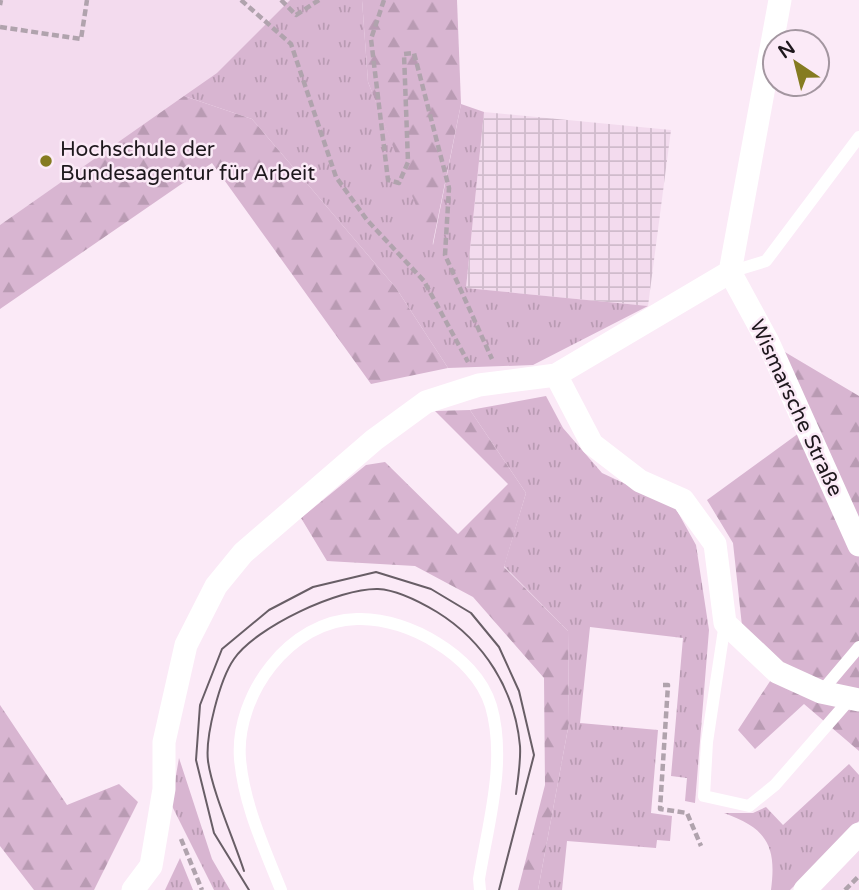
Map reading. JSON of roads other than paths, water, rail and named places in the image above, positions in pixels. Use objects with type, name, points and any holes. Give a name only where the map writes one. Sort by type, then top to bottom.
[{"type":"street","points":[[133,890],[151,866],[161,805],[164,742],[186,645],[216,586],[243,553],[374,440],[426,402],[479,385],[556,375],[730,272],[780,0]]},
{"type":"street","name":"Wismarsche Straße","points":[[730,272],[768,342],[859,545]]},
{"type":"street","points":[[556,375],[592,444],[640,481],[683,500],[715,544],[725,623],[777,672],[821,692],[854,700]]},
{"type":"street","points":[[805,890],[859,834]]},
{"type":"lane","points":[[730,272],[766,261],[859,137]]},
{"type":"lane","points":[[281,890],[249,809],[240,757],[245,714],[267,668],[294,643],[325,625],[358,618],[414,629],[463,659],[491,705],[498,760],[479,879],[480,890]]},
{"type":"lane","points":[[725,623],[709,730],[704,796],[749,806],[775,785],[854,700]]},
{"type":"lane","points":[[821,692],[859,647]]},
{"type":"tram line","points":[[249,890],[214,833],[196,760],[200,705],[222,649],[269,610],[313,587],[376,572],[431,589],[471,613],[499,647],[519,691],[534,755],[499,890]]},
{"type":"tram line","points":[[244,871],[208,761],[211,723],[219,693],[234,659],[260,634],[321,602],[342,595],[378,589],[409,598],[454,624],[483,652],[504,687],[517,725],[520,752],[516,794]]},
{"type":"place","name":"Hochschule der Bundesagentur für Arbeit","points":[[46,161]]}]
